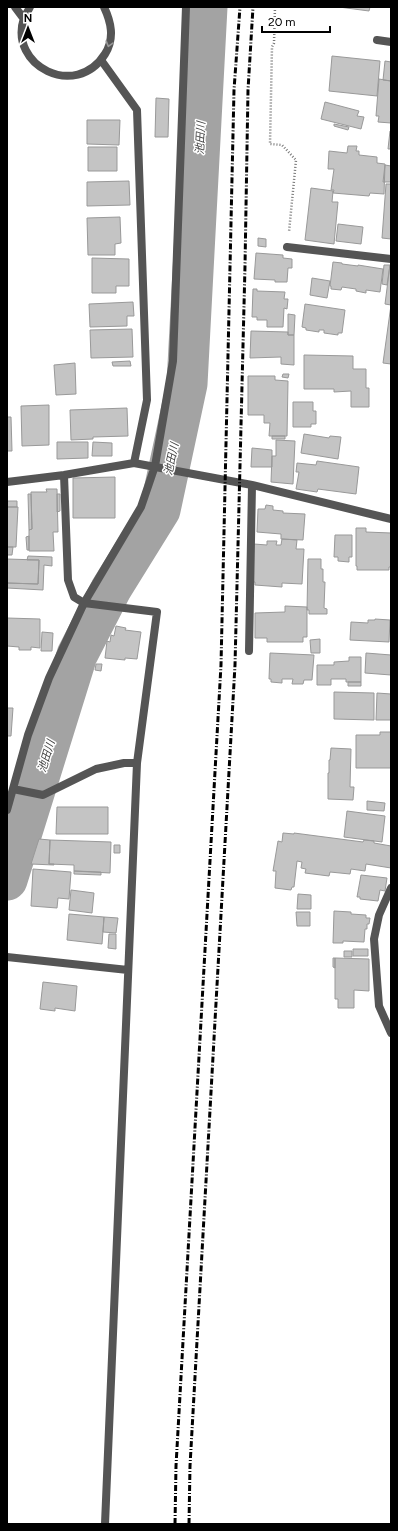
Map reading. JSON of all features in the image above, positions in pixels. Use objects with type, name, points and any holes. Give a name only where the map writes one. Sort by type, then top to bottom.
[{"type":"street","points":[[15,7],[24,19]]},
{"type":"street","points":[[30,7],[24,19],[22,34],[26,49],[34,62],[46,71],[60,76],[76,75],[90,70],[101,60],[109,48],[112,33],[110,19],[104,7]]},
{"type":"street","points":[[7,810],[28,735],[48,678],[84,603],[141,507],[156,466],[173,362],[186,7]]},
{"type":"street","points":[[377,40],[391,42]]},
{"type":"street","points":[[101,60],[137,110],[148,400],[134,463]]},
{"type":"street","points":[[287,246],[391,259]]},
{"type":"street","points":[[7,482],[64,475],[134,463],[156,466],[252,486],[391,519]]},
{"type":"street","points":[[64,475],[68,580],[74,597],[84,603],[157,612],[137,763],[105,1524]]},
{"type":"street","points":[[248,652],[252,486]]},
{"type":"street","points":[[13,789],[43,795],[96,769],[124,763],[137,763]]},
{"type":"street","points":[[391,888],[379,915],[374,939],[379,1006],[391,1033]]},
{"type":"street","points":[[7,957],[128,970]]},
{"type":"path","points":[[275,7],[274,44],[272,47],[270,144],[282,145],[296,160],[287,246]]},
{"type":"building","points":[[339,7],[370,7],[369,11]]},
{"type":"building","points":[[332,56],[380,61],[377,96],[329,91]]},
{"type":"building","points":[[385,61],[391,62],[391,81],[383,80]]},
{"type":"building","points":[[379,79],[391,81],[391,123],[378,122],[379,116],[376,116]]},
{"type":"building","points":[[156,98],[169,99],[168,137],[155,137]]},
{"type":"building","points":[[325,102],[359,111],[357,116],[364,117],[361,129],[321,119]]},
{"type":"building","points":[[87,120],[120,120],[119,145],[87,144]]},
{"type":"building","points":[[334,124],[349,127],[348,130],[334,126]]},
{"type":"building","points":[[390,131],[391,149],[388,149]]},
{"type":"building","points":[[348,146],[357,146],[356,151],[359,151],[359,155],[377,157],[377,163],[385,164],[384,194],[370,193],[369,196],[333,193],[334,190],[331,190],[334,169],[328,169],[329,151],[347,153]]},
{"type":"building","points":[[88,147],[117,147],[117,171],[88,171]]},
{"type":"building","points":[[385,165],[391,166],[391,182],[383,182]]},
{"type":"building","points":[[129,181],[130,205],[87,206],[87,182]]},
{"type":"building","points":[[386,184],[391,184],[391,239],[382,238]]},
{"type":"building","points":[[311,188],[333,191],[332,202],[338,202],[334,244],[305,240]]},
{"type":"building","points":[[120,217],[121,243],[115,244],[115,255],[88,255],[87,218]]},
{"type":"building","points":[[338,224],[363,227],[361,244],[336,241]]},
{"type":"building","points":[[258,238],[266,239],[266,247],[258,246]]},
{"type":"building","points":[[256,253],[283,255],[283,258],[292,259],[292,268],[288,268],[287,282],[254,279]]},
{"type":"building","points":[[92,258],[129,259],[129,286],[116,286],[116,293],[92,293]]},
{"type":"building","points":[[333,262],[383,269],[380,292],[366,290],[366,293],[356,291],[356,289],[342,287],[341,290],[331,289],[330,286]]},
{"type":"building","points":[[384,265],[390,265],[387,285],[382,284]]},
{"type":"building","points":[[390,265],[391,266],[391,305],[385,304]]},
{"type":"building","points":[[312,278],[330,281],[327,298],[310,295]]},
{"type":"building","points":[[253,289],[257,289],[257,291],[285,292],[284,299],[288,299],[287,309],[284,308],[283,327],[267,327],[267,320],[257,320],[257,317],[252,317]]},
{"type":"building","points":[[133,302],[134,316],[127,316],[127,326],[90,327],[89,304]]},
{"type":"building","points":[[305,304],[345,310],[342,333],[338,333],[338,335],[324,333],[324,330],[319,330],[319,332],[306,330],[306,328],[302,327]]},
{"type":"building","points":[[391,305],[391,364],[383,363]]},
{"type":"building","points":[[288,314],[295,315],[294,335],[288,335]]},
{"type":"building","points":[[132,329],[133,357],[91,358],[90,330]]},
{"type":"building","points":[[251,331],[288,332],[288,335],[294,335],[294,365],[281,364],[281,357],[250,358]]},
{"type":"building","points":[[304,355],[353,356],[353,369],[366,369],[366,388],[369,388],[369,407],[351,407],[351,391],[334,392],[334,389],[304,389]]},
{"type":"building","points":[[130,361],[131,366],[113,366],[112,362]]},
{"type":"building","points":[[75,363],[76,394],[56,395],[54,365]]},
{"type":"building","points":[[283,374],[289,374],[288,378],[282,377]]},
{"type":"building","points":[[248,376],[275,376],[275,380],[288,381],[287,436],[269,436],[270,423],[264,423],[264,415],[248,415]]},
{"type":"building","points":[[293,402],[313,402],[313,411],[316,411],[316,424],[311,424],[311,427],[293,427]]},
{"type":"building","points":[[49,405],[49,445],[22,446],[21,406]]},
{"type":"building","points":[[127,408],[128,436],[93,437],[93,439],[71,440],[70,410]]},
{"type":"building","points":[[7,417],[11,417],[12,451],[7,451]]},
{"type":"building","points":[[304,434],[329,438],[330,436],[341,437],[338,459],[301,453]]},
{"type":"building","points":[[272,436],[285,436],[285,439],[272,439]]},
{"type":"building","points":[[276,440],[295,441],[293,484],[271,482],[272,456],[276,456]]},
{"type":"building","points":[[57,442],[88,442],[88,458],[57,459]]},
{"type":"building","points":[[93,442],[112,443],[112,456],[92,456]]},
{"type":"building","points":[[252,448],[272,450],[272,467],[251,467]]},
{"type":"building","points":[[317,461],[359,467],[356,494],[318,489],[317,492],[296,489],[299,472],[296,472],[297,463],[316,465]]},
{"type":"building","points":[[115,477],[115,518],[73,518],[73,478]]},
{"type":"building","points":[[46,489],[57,489],[58,532],[53,532],[54,551],[29,551],[29,530],[32,529],[31,492],[47,492]]},
{"type":"building","points":[[28,494],[31,494],[32,529],[29,530]]},
{"type":"building","points":[[57,494],[60,494],[60,511],[57,512]]},
{"type":"building","points":[[7,501],[17,501],[17,507],[7,507]]},
{"type":"building","points":[[266,505],[273,506],[273,510],[283,511],[283,513],[305,514],[303,540],[281,539],[281,534],[257,532],[258,509],[265,509]]},
{"type":"building","points":[[7,507],[18,507],[16,547],[7,547]]},
{"type":"building","points":[[356,528],[366,528],[366,532],[391,533],[391,567],[389,567],[389,570],[357,570]]},
{"type":"building","points":[[335,535],[352,535],[352,557],[349,557],[349,562],[338,561],[338,557],[334,557]]},
{"type":"building","points":[[29,536],[29,550],[27,550],[26,537]]},
{"type":"building","points":[[282,539],[297,540],[296,549],[304,549],[302,584],[282,583],[282,587],[255,585],[255,582],[252,582],[254,544],[267,545],[267,541],[277,541],[276,545],[281,545]]},
{"type":"building","points":[[7,547],[13,547],[12,555],[7,555]]},
{"type":"building","points":[[28,556],[52,557],[52,566],[44,565],[43,590],[7,588],[7,583],[38,584],[39,560],[27,560]]},
{"type":"building","points":[[7,559],[39,560],[38,584],[7,583]]},
{"type":"building","points":[[308,559],[321,559],[323,582],[325,582],[324,608],[327,609],[327,614],[309,614],[309,610],[307,610]]},
{"type":"building","points":[[285,606],[307,607],[307,637],[303,637],[303,642],[267,642],[267,638],[255,638],[255,613],[285,612]]},
{"type":"building","points":[[7,618],[40,619],[40,648],[31,647],[31,650],[19,650],[19,647],[7,646]]},
{"type":"building","points":[[368,620],[390,620],[389,642],[350,640],[351,622],[368,623]]},
{"type":"building","points":[[116,626],[126,628],[125,630],[141,632],[137,659],[125,658],[125,660],[105,658],[107,641],[110,642],[111,635],[114,636]]},
{"type":"building","points":[[42,632],[53,633],[52,651],[41,651]]},
{"type":"building","points":[[320,639],[320,653],[311,653],[310,640]]},
{"type":"building","points":[[270,653],[314,655],[312,680],[304,680],[303,684],[292,684],[293,679],[282,679],[282,683],[271,682],[271,679],[269,679]]},
{"type":"building","points":[[366,653],[391,655],[391,675],[365,673]]},
{"type":"building","points":[[349,657],[361,657],[361,682],[346,682],[346,679],[331,679],[331,685],[317,685],[317,665],[334,665],[334,662],[349,661]]},
{"type":"building","points":[[96,664],[102,664],[101,671],[95,670]]},
{"type":"building","points":[[348,682],[361,682],[361,686],[348,686]]},
{"type":"building","points":[[334,692],[374,693],[374,720],[334,719]]},
{"type":"building","points":[[377,693],[391,694],[391,720],[376,720]]},
{"type":"building","points":[[7,708],[13,708],[11,736],[7,736]]},
{"type":"building","points":[[380,732],[391,732],[391,768],[356,768],[356,735],[380,735]]},
{"type":"building","points":[[331,748],[351,749],[350,787],[354,787],[353,800],[328,799],[328,773]]},
{"type":"building","points":[[367,801],[385,803],[384,811],[367,810]]},
{"type":"building","points":[[57,807],[108,807],[108,834],[56,834]]},
{"type":"building","points":[[347,811],[385,816],[382,842],[344,837]]},
{"type":"building","points":[[283,833],[294,833],[363,842],[364,840],[374,841],[374,843],[391,846],[391,868],[366,864],[365,871],[351,869],[350,874],[330,872],[329,876],[305,873],[306,869],[301,868],[302,862],[297,861],[294,887],[292,887],[291,890],[275,888],[276,871],[273,871],[278,841],[282,842]]},
{"type":"building","points":[[39,839],[50,840],[49,864],[54,865],[31,864]]},
{"type":"building","points":[[50,840],[111,842],[110,873],[74,871],[74,865],[49,864]]},
{"type":"building","points":[[114,845],[120,845],[120,853],[114,853]]},
{"type":"building","points":[[33,869],[71,872],[69,899],[58,898],[57,908],[31,906]]},
{"type":"building","points":[[74,871],[101,872],[101,875],[74,874]]},
{"type":"building","points":[[361,875],[387,878],[385,891],[380,890],[378,901],[360,899],[360,897],[357,897]]},
{"type":"building","points":[[71,890],[94,893],[92,913],[69,910]]},
{"type":"building","points":[[298,894],[311,895],[311,909],[297,909]]},
{"type":"building","points":[[334,911],[351,912],[351,914],[366,915],[366,918],[370,918],[369,924],[367,924],[367,929],[365,929],[364,942],[343,941],[343,943],[333,943]]},
{"type":"building","points":[[296,912],[310,912],[310,926],[297,926]]},
{"type":"building","points":[[69,914],[104,917],[102,944],[67,940]]},
{"type":"building","points":[[104,917],[118,918],[116,933],[103,932]]},
{"type":"building","points":[[109,934],[116,934],[116,949],[108,948]]},
{"type":"building","points":[[353,949],[368,949],[368,956],[353,956]]},
{"type":"building","points":[[344,951],[352,951],[352,957],[344,957]]},
{"type":"building","points":[[333,958],[335,958],[335,968],[333,967]]},
{"type":"building","points":[[335,958],[369,959],[369,991],[354,990],[354,1008],[338,1008],[338,999],[335,999]]},
{"type":"building","points":[[43,982],[77,986],[75,1011],[55,1008],[55,1011],[40,1009]]},
{"type":"waterway","name":"池田川","points":[[7,880],[77,655],[111,589],[160,510],[187,384],[207,7]]},
{"type":"railway","points":[[175,1524],[176,1466],[221,665],[234,90],[240,7]]},
{"type":"railway","points":[[189,1524],[190,1466],[235,665],[248,90],[253,7]]}]
